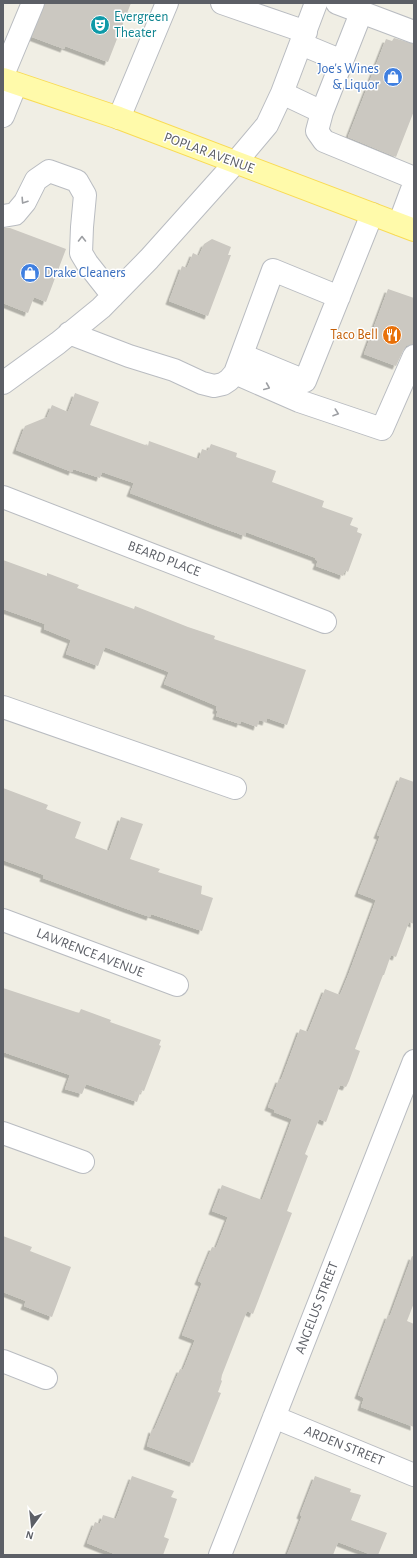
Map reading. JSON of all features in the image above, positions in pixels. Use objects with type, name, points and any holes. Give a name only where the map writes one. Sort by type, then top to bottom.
[{"type":"main road","name":"POPLAR AVENUE","points":[[7,79],[119,118],[407,227]]},
{"type":"street","points":[[3,116],[7,79],[33,3]]},
{"type":"street","points":[[119,118],[167,3]]},
{"type":"street","points":[[222,3],[303,38],[342,62]]},
{"type":"street","points":[[3,384],[101,308],[150,259],[267,125],[282,93],[316,3]]},
{"type":"street","points":[[337,3],[414,32]]},
{"type":"street","points":[[361,12],[322,112],[317,131],[324,141],[414,178]]},
{"type":"street","points":[[282,93],[322,112]]},
{"type":"street","points":[[3,216],[15,214],[25,202],[36,180],[49,171],[77,181],[85,195],[81,253],[113,296]]},
{"type":"street","points":[[407,227],[414,184]]},
{"type":"street","points":[[239,364],[305,381],[372,214]]},
{"type":"street","points":[[69,333],[129,356],[174,370],[202,383],[214,386],[223,384],[229,380],[239,364],[273,270],[339,297]]},
{"type":"street","points":[[239,364],[299,401],[382,429],[414,356]]},
{"type":"street","name":"BEARD PLACE","points":[[3,497],[325,622]]},
{"type":"street","points":[[3,707],[235,788]]},
{"type":"street","name":"LAWRENCE AVENUE","points":[[3,920],[177,985]]},
{"type":"street","name":"ANGELUS STREET","points":[[220,1555],[414,1061]]},
{"type":"street","points":[[3,1133],[83,1162]]},
{"type":"street","points":[[3,1361],[46,1378]]},
{"type":"street","name":"ARDEN STREET","points":[[274,1417],[414,1475]]},
{"type":"building","points":[[45,3],[131,3],[108,62],[65,46],[64,49],[32,37]]},
{"type":"building","name":"Joe's Wines & Liquor","points":[[394,38],[414,44],[414,111],[396,157],[348,137],[386,39],[392,41]]},
{"type":"building","name":"Drake Cleaners","points":[[3,228],[10,228],[66,249],[46,302],[34,297],[28,313],[3,303]]},
{"type":"building","points":[[212,239],[231,247],[228,255],[231,255],[208,316],[169,301],[182,266],[187,268],[193,253],[199,256],[204,244]]},
{"type":"building","name":"Taco Bell","points":[[388,289],[414,298],[414,344],[406,346],[396,366],[364,354]]},
{"type":"building","points":[[75,393],[99,402],[90,425],[148,446],[149,441],[199,459],[202,449],[208,451],[211,444],[237,453],[236,457],[276,471],[272,482],[324,501],[322,507],[353,518],[350,525],[358,528],[357,532],[362,534],[348,572],[345,570],[343,576],[316,566],[318,561],[315,559],[316,558],[246,532],[245,536],[130,493],[134,483],[102,472],[100,478],[73,469],[72,472],[16,450],[25,426],[47,417],[52,405],[68,412]]},
{"type":"building","points":[[3,560],[47,576],[47,573],[79,585],[77,588],[134,609],[135,606],[215,636],[214,639],[306,670],[287,725],[267,718],[266,722],[259,720],[257,727],[241,721],[240,724],[216,716],[218,711],[216,710],[217,706],[164,684],[169,672],[105,647],[98,666],[66,654],[71,640],[44,629],[45,624],[3,609]]},
{"type":"building","points":[[400,777],[414,782],[414,924],[409,922],[396,957],[391,955],[355,1049],[360,1051],[349,1081],[346,1087],[340,1085],[326,1122],[319,1119],[305,1154],[308,1156],[287,1211],[292,1213],[253,1314],[247,1311],[222,1375],[222,1381],[218,1392],[221,1393],[193,1463],[147,1446],[152,1429],[154,1430],[180,1369],[183,1370],[195,1340],[182,1335],[202,1283],[198,1281],[212,1247],[216,1248],[228,1217],[212,1211],[222,1185],[262,1200],[292,1119],[274,1112],[275,1110],[268,1107],[279,1079],[281,1080],[300,1029],[308,1032],[325,989],[340,995],[349,973],[376,900],[358,893],[380,836],[377,835]]},
{"type":"building","points":[[3,788],[48,805],[46,809],[81,822],[75,838],[109,851],[121,817],[143,824],[130,859],[160,869],[158,872],[202,886],[201,894],[213,898],[202,931],[151,914],[150,917],[127,909],[43,878],[44,875],[3,860]]},
{"type":"building","points":[[3,988],[79,1013],[81,1009],[111,1020],[110,1022],[161,1040],[159,1045],[161,1046],[144,1091],[141,1090],[137,1102],[86,1084],[82,1094],[65,1089],[70,1075],[3,1052]]},
{"type":"building","points":[[3,1236],[32,1247],[30,1251],[71,1267],[52,1317],[24,1306],[26,1301],[3,1292]]},
{"type":"building","points":[[412,1256],[414,1257],[414,1303],[407,1321],[414,1324],[414,1427],[361,1407],[364,1398],[358,1395],[388,1315],[390,1316]]},
{"type":"building","points":[[132,1476],[174,1491],[171,1497],[177,1499],[164,1537],[169,1539],[163,1555],[117,1555],[87,1543],[95,1522],[100,1524],[103,1515],[116,1519]]},
{"type":"building","points":[[315,1476],[351,1489],[350,1492],[361,1495],[351,1520],[387,1533],[378,1555],[372,1555],[338,1542],[333,1555],[287,1555]]},
{"type":"place","name":"Evergreen Theater","points":[[100,25]]},
{"type":"place","name":"Joe's Wines & Liquor","points":[[393,77]]},
{"type":"place","name":"Drake Cleaners","points":[[30,273]]},
{"type":"place","name":"Taco Bell","points":[[392,335]]}]
